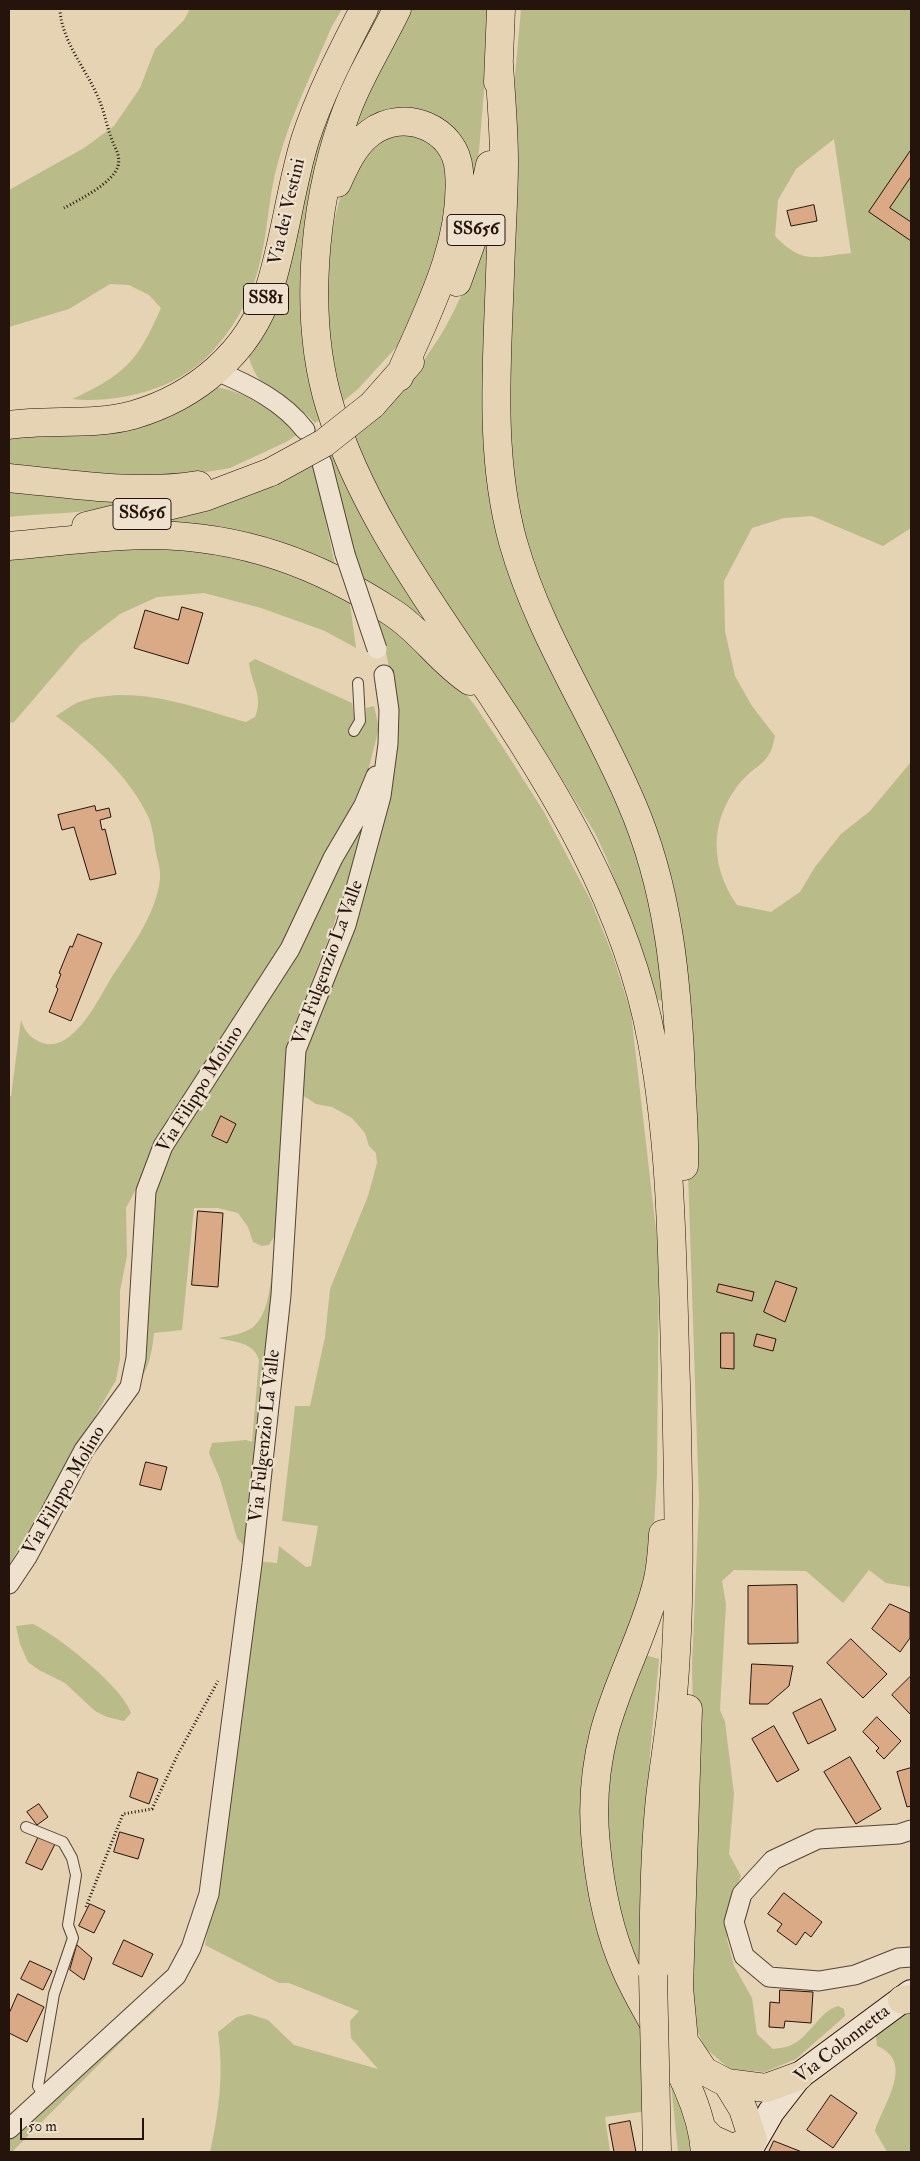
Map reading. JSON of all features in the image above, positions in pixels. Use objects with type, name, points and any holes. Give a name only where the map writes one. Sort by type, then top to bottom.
[{"type":"main road","name":"Via dei Vestini","points":[[9,425],[106,419],[131,415],[185,393],[217,371],[250,331],[266,298],[276,264],[296,173],[309,130],[326,84],[364,9]]},
{"type":"main road","points":[[397,9],[344,117],[328,173],[322,204],[314,310],[316,336],[331,411],[368,498],[396,548],[530,755],[592,864],[629,955],[645,1009],[658,1074],[669,1194],[674,1287],[679,1475],[678,1585],[673,1694],[660,1799],[655,1871],[652,2034],[656,2152]]},
{"type":"main road","name":"SS656","points":[[9,541],[177,505],[240,486],[271,472],[324,443],[372,405],[398,377],[416,355],[449,299],[464,266],[476,229],[491,164],[499,64],[500,9]]},
{"type":"main road","points":[[499,64],[504,161],[496,402],[497,445],[503,492],[513,542],[526,580],[540,614],[632,804],[655,865],[667,918],[676,983],[684,1164],[674,1287]]},
{"type":"main road","points":[[319,239],[343,170],[356,147],[370,133],[387,124],[401,121],[420,123],[446,139],[453,149],[459,169],[458,215],[444,270],[398,377]]},
{"type":"main road","points":[[9,478],[119,488],[174,489],[271,472]]},
{"type":"main road","points":[[9,546],[152,535],[221,541],[262,550],[297,562],[356,588],[396,615],[465,678],[491,694]]},
{"type":"main road","points":[[679,1475],[664,1522],[656,1587],[614,1703],[599,1756],[596,1778],[596,1845],[611,1928],[625,1969],[690,2092],[704,2141],[712,2139],[732,2148],[750,2146],[743,2109],[727,2083]]},
{"type":"main road","points":[[678,1585],[690,1672],[679,1987],[684,2041],[704,2071],[727,2083],[766,2088],[799,2076]]},
{"type":"main road","name":"Via Colonnetta","points":[[750,2146],[784,2093],[799,2076],[908,1997]]},
{"type":"street","points":[[217,371],[246,384],[268,397],[296,417],[305,430]]},
{"type":"street","points":[[322,463],[345,554],[377,649]]},
{"type":"street","name":"Via Fulgenzio La Valle","points":[[9,2129],[176,1976],[191,1948],[209,1894],[239,1659],[281,1295],[296,1050],[346,926],[381,796],[388,744],[389,710],[384,675]]},
{"type":"street","name":"Via Filippo Molino","points":[[9,1584],[27,1557],[84,1450],[130,1387],[136,1358],[146,1191],[163,1146],[290,949],[333,858],[364,805],[388,744]]},
{"type":"street","points":[[911,1830],[899,1834],[818,1839],[773,1860],[742,1894],[734,1922],[744,1956],[769,1977],[819,1981],[855,1975],[898,1958],[911,1957]]},
{"type":"lane","points":[[354,731],[360,721],[358,684]]},
{"type":"lane","points":[[26,1827],[63,1842],[72,1858],[76,1875],[68,1925],[73,1938],[54,1994],[38,2086],[44,2097]]},
{"type":"path","points":[[60,9],[67,35],[98,97],[110,137],[119,155],[118,168],[105,182],[88,196],[64,208]]},
{"type":"path","points":[[73,1938],[123,1814],[152,1809],[178,1754],[224,1672],[239,1659]]},
{"type":"green space","points":[[190,9],[342,9],[331,28],[302,94],[283,145],[275,175],[258,270],[247,299],[230,328],[209,355],[173,381],[130,396],[100,400],[72,399],[101,385],[134,358],[161,308],[149,295],[129,285],[110,284],[69,309],[9,327],[9,190],[84,148],[114,126],[140,88],[155,49],[184,20]]},
{"type":"green space","points":[[371,9],[386,9],[320,165],[324,417],[315,423],[304,412],[264,384],[251,362],[246,345],[303,171]]},
{"type":"green space","points":[[404,9],[491,9],[478,162],[465,203],[427,117],[347,152],[363,89]]},
{"type":"green space","points":[[521,9],[911,9],[911,528],[883,546],[812,516],[784,518],[752,528],[724,581],[725,631],[735,676],[752,706],[775,736],[773,746],[766,759],[745,777],[729,799],[722,813],[718,829],[718,860],[728,890],[737,905],[771,912],[800,892],[815,867],[841,834],[870,811],[911,762],[911,1587],[886,1583],[869,1570],[843,1603],[806,1571],[734,1570],[722,1581],[726,1604],[720,1710],[725,1722],[734,1794],[729,1854],[741,1876],[727,1908],[727,1939],[734,1966],[752,1998],[757,2034],[773,2049],[787,2047],[796,2043],[831,2009],[838,2006],[844,2009],[845,2016],[796,2059],[765,2072],[730,2069],[705,2048],[690,2014],[694,1773],[692,1665],[699,1502],[681,963],[540,596],[506,457],[509,143]],"holes":[[[834,139],[851,253],[810,257],[793,251],[775,236],[778,200],[796,169]]]},
{"type":"green space","points":[[424,133],[451,168],[443,251],[402,341],[358,389],[340,404],[324,296],[331,234],[342,189],[381,134]]},
{"type":"green space","points":[[485,228],[492,231],[491,474],[604,753],[661,924],[663,1001],[652,998],[634,932],[607,859],[595,833],[535,735],[389,520],[350,438],[409,379],[446,327],[462,295]]},
{"type":"green space","points":[[207,387],[220,388],[245,396],[268,409],[300,433],[286,442],[230,468],[141,483],[9,468],[9,432]]},
{"type":"green space","points":[[341,446],[423,611],[415,618],[365,586],[323,459]]},
{"type":"green space","points":[[314,465],[335,565],[170,523],[168,515],[268,485]]},
{"type":"green space","points":[[9,485],[123,501],[99,509],[9,517]]},
{"type":"green space","points":[[241,547],[342,585],[350,604],[356,648],[325,631],[261,608],[204,593],[157,597],[120,614],[80,645],[14,722],[9,723],[9,548]]},
{"type":"green space","points":[[369,604],[444,666],[476,707],[504,749],[544,812],[591,901],[613,956],[631,1013],[659,1256],[657,1475],[651,1575],[585,1787],[640,2009],[647,2111],[605,2117],[610,2152],[210,2152],[220,2092],[221,2062],[218,2032],[237,2017],[249,2014],[268,2020],[294,2045],[378,2069],[351,2038],[350,2021],[359,2011],[289,1983],[279,1983],[205,1945],[230,1804],[255,1561],[277,1563],[279,1546],[306,1567],[311,1566],[318,1526],[282,1521],[295,1406],[310,1406],[325,1337],[330,1289],[368,1196],[377,1163],[376,1153],[369,1146],[365,1133],[352,1118],[332,1107],[316,1104],[299,1093],[303,1046],[397,709],[385,647]]},
{"type":"green space","points":[[255,659],[352,703],[355,721],[366,721],[366,708],[374,706],[379,728],[368,771],[350,815],[314,875],[299,917],[152,1159],[126,1208],[127,1256],[120,1291],[120,1359],[116,1380],[9,1565],[9,1096],[11,1096],[21,1020],[33,1038],[40,1042],[51,1044],[62,1041],[82,1024],[141,932],[153,906],[160,876],[151,825],[140,801],[120,773],[83,737],[56,716],[79,702],[121,695],[163,699],[246,722],[255,717],[258,703],[258,696],[249,663]]},
{"type":"green space","points":[[366,820],[334,924],[290,1037],[278,1221],[275,1235],[269,1245],[262,1246],[253,1242],[248,1227],[238,1213],[218,1208],[194,1208],[182,1330],[154,1333],[152,1349],[145,1373],[130,1392],[146,1218],[168,1148]]},
{"type":"green space","points":[[274,1258],[277,1276],[247,1550],[237,1538],[220,1479],[209,1453],[212,1443],[246,1440],[252,1442],[259,1360],[248,1346],[218,1338],[244,1332],[258,1322],[263,1314],[269,1295]]},
{"type":"green space","points":[[33,1624],[73,1650],[116,1690],[126,1702],[131,1713],[124,1721],[107,1717],[95,1711],[65,1683],[39,1670],[28,1662],[20,1644],[16,1626]]},
{"type":"green space","points":[[645,1655],[659,1659],[650,1754],[638,1978],[608,1907],[604,1753]]},
{"type":"green space","points":[[911,2005],[911,2152],[887,2152],[875,2131],[894,2084],[896,2073],[894,2062],[888,2053],[877,2046],[875,2027]]},
{"type":"green space","points":[[161,2006],[129,2034],[12,2152],[9,2152],[9,2140],[132,2027]]},
{"type":"green space","points":[[668,2055],[702,2152],[678,2152]]},
{"type":"building","points":[[911,150],[911,241],[869,212]]},
{"type":"building","points":[[911,177],[911,222],[890,208]]},
{"type":"building","points":[[814,205],[817,221],[791,226],[787,211]]},
{"type":"building","points":[[182,607],[203,613],[188,664],[134,648],[145,610],[178,620]]},
{"type":"building","points":[[95,806],[96,811],[109,808],[111,817],[100,820],[102,830],[105,829],[116,874],[90,880],[74,827],[62,830],[58,815]]},
{"type":"building","points":[[78,934],[102,943],[71,1021],[49,1012],[58,989],[56,987],[61,974],[59,973],[70,946],[72,947]]},
{"type":"building","points":[[221,1116],[236,1124],[227,1143],[212,1136]]},
{"type":"building","points":[[198,1211],[223,1213],[218,1287],[192,1285]]},
{"type":"building","points":[[776,1281],[797,1288],[785,1322],[764,1312]]},
{"type":"building","points":[[719,1284],[754,1292],[752,1301],[717,1292]]},
{"type":"building","points":[[721,1333],[734,1333],[734,1369],[721,1368]]},
{"type":"building","points":[[757,1334],[776,1339],[773,1351],[754,1346]]},
{"type":"building","points":[[146,1462],[167,1467],[161,1490],[140,1485]]},
{"type":"building","points":[[797,1585],[798,1643],[748,1644],[748,1586]]},
{"type":"building","points":[[890,1604],[910,1613],[910,1638],[900,1652],[872,1629]]},
{"type":"building","points":[[851,1639],[887,1674],[863,1698],[827,1663]]},
{"type":"building","points":[[752,1664],[793,1666],[789,1686],[768,1704],[750,1704]]},
{"type":"building","points":[[911,1676],[911,1715],[892,1695]]},
{"type":"building","points":[[821,1699],[836,1730],[808,1744],[793,1713]]},
{"type":"building","points":[[877,1717],[901,1741],[884,1759],[876,1751],[879,1748],[863,1732]]},
{"type":"building","points":[[774,1726],[799,1770],[777,1782],[752,1739]]},
{"type":"building","points":[[850,1757],[881,1809],[856,1824],[824,1772]]},
{"type":"building","points":[[911,1768],[911,1806],[907,1807],[897,1772]]},
{"type":"building","points":[[138,1772],[158,1779],[149,1804],[130,1797]]},
{"type":"building","points":[[39,1804],[48,1817],[37,1825],[27,1812]]},
{"type":"building","points":[[120,1832],[144,1839],[138,1859],[114,1852]]},
{"type":"building","points":[[39,1836],[55,1844],[42,1870],[26,1863]]},
{"type":"building","points":[[784,1893],[822,1922],[811,1937],[805,1932],[796,1945],[777,1931],[782,1924],[768,1914]]},
{"type":"building","points":[[90,1904],[105,1911],[94,1933],[79,1926]]},
{"type":"building","points":[[124,1940],[153,1954],[142,1977],[113,1964]]},
{"type":"building","points":[[77,1945],[92,1958],[84,1980],[70,1970]]},
{"type":"building","points":[[30,1961],[52,1971],[43,1990],[21,1979]]},
{"type":"building","points":[[780,1990],[813,1992],[811,2023],[785,2021],[784,2028],[769,2027],[770,2002],[779,2003]]},
{"type":"building","points":[[18,1994],[44,2007],[27,2042],[9,2033],[9,2014]]},
{"type":"building","points":[[831,2095],[857,2113],[833,2148],[807,2130]]},
{"type":"building","points":[[630,2121],[636,2152],[614,2152],[609,2125]]},
{"type":"building","points":[[774,2141],[802,2152],[769,2152]]}]
